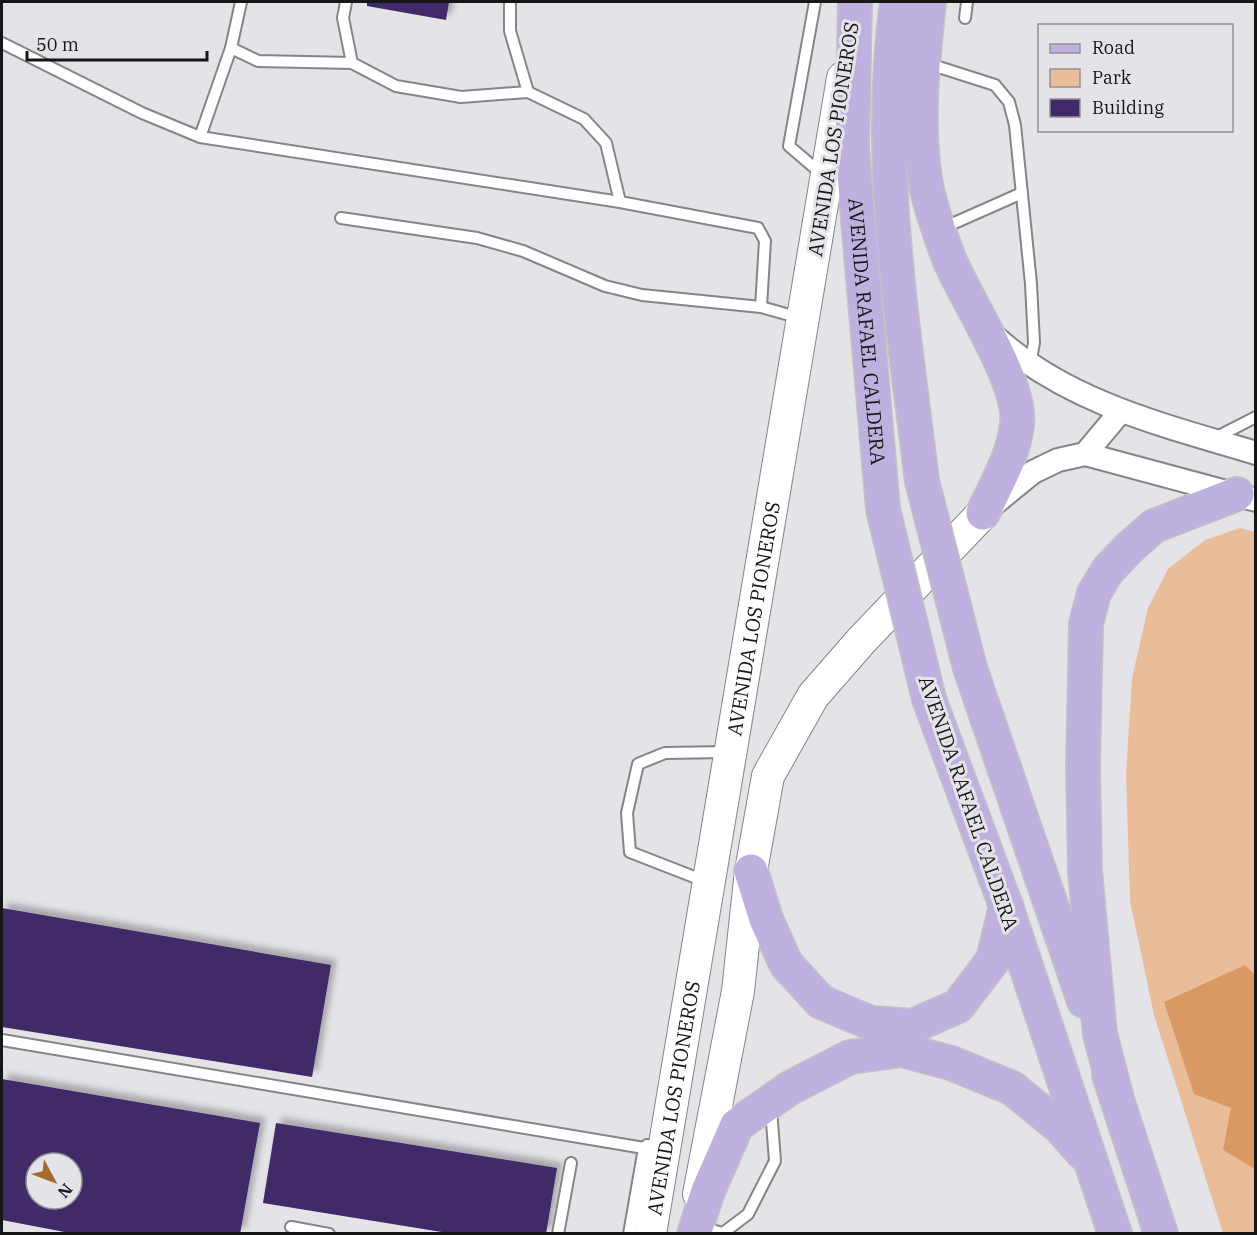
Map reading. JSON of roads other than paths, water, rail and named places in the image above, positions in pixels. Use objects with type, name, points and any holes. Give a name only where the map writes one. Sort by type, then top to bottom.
[{"type":"main road","name":"AVENIDA RAFAEL CALDERA","points":[[855,2],[852,150],[883,509],[929,699],[1006,906],[1115,1233]]},
{"type":"main road","points":[[897,2],[891,42],[890,191],[895,263],[922,481],[970,668],[1161,1233]]},
{"type":"main road","points":[[929,2],[920,98],[925,180],[950,261],[985,328],[1012,391],[1018,421],[1014,445],[983,513]]},
{"type":"main road","points":[[1116,1095],[1100,1034],[1085,871],[1083,766],[1086,624],[1094,593],[1108,570],[1154,526],[1246,497]]},
{"type":"main road","points":[[751,871],[766,919],[786,964],[821,1002],[871,1023],[913,1026],[958,1006],[993,960],[1006,906]]},
{"type":"main road","points":[[694,1231],[708,1191],[737,1125],[790,1088],[850,1057],[902,1050],[951,1063],[1012,1088],[1061,1128],[1091,1162]]},
{"type":"street","name":"AVENIDA LOS PIONEROS","points":[[650,1233],[855,2]]},
{"type":"street","points":[[985,328],[1030,365],[1096,402],[1256,453]]},
{"type":"street","points":[[1085,454],[1121,411]]},
{"type":"street","points":[[983,513],[1033,472],[1058,460],[1085,454],[1246,497]]},
{"type":"street","name":"AVENIDA LOS PIONEROS","points":[[694,1231],[738,991],[751,871],[768,776],[813,696],[861,641],[983,513]]},
{"type":"street","points":[[659,1179],[668,1194],[663,1233]]},
{"type":"lane","points":[[200,137],[231,48],[241,2]]},
{"type":"lane","points":[[346,2],[343,18],[352,63]]},
{"type":"lane","points":[[510,2],[510,31],[528,92]]},
{"type":"lane","points":[[815,2],[789,147],[827,177]]},
{"type":"lane","points":[[965,18],[967,2]]},
{"type":"lane","points":[[2,43],[142,113],[200,137],[620,201],[758,228],[765,241],[761,307]]},
{"type":"lane","points":[[231,48],[258,62],[352,63],[396,86],[461,97],[528,92],[584,119],[606,143],[620,201]]},
{"type":"lane","points":[[924,62],[995,84],[1009,102],[1015,125],[1022,193],[1033,331],[1030,365]]},
{"type":"lane","points":[[940,229],[1022,193]]},
{"type":"lane","points":[[341,218],[477,238],[523,251],[605,286],[642,295],[761,307],[803,319]]},
{"type":"lane","points":[[1213,440],[1256,417]]},
{"type":"lane","points":[[709,882],[630,852],[627,813],[638,764],[665,753],[730,753]]},
{"type":"lane","points":[[2,1040],[644,1148]]},
{"type":"lane","points":[[694,1231],[723,1233],[748,1214],[775,1161],[770,1102]]},
{"type":"lane","points":[[629,1233],[644,1148],[669,1124]]},
{"type":"lane","points":[[558,1233],[571,1164]]},
{"type":"lane","points":[[291,1227],[329,1233]]}]
